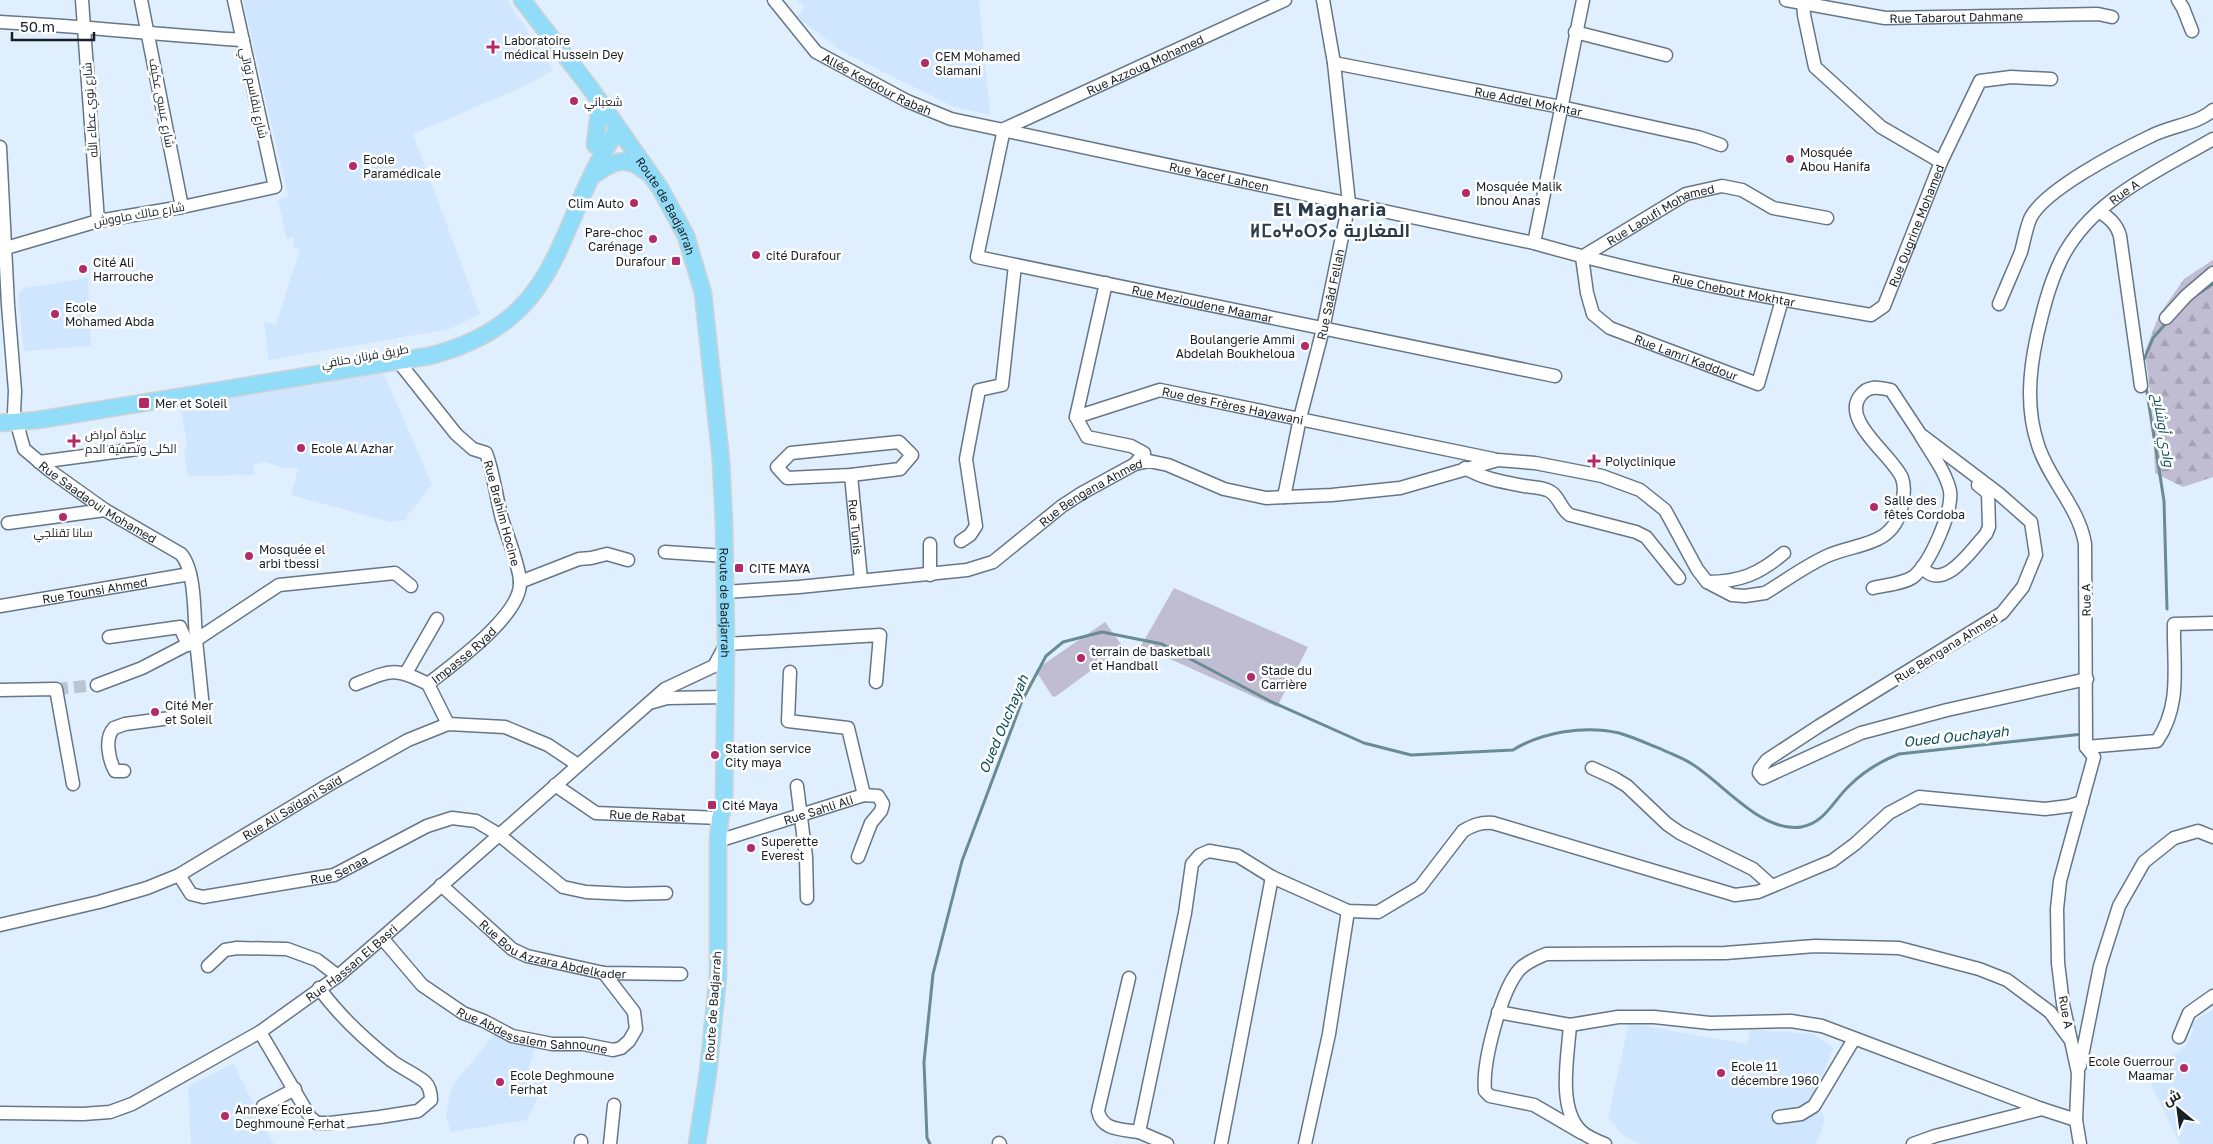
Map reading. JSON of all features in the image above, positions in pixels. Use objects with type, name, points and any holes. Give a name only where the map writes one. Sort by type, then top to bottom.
[{"type":"main road","name":"Route de Badjarrah","points":[[522,0],[591,89],[654,179],[686,236],[703,293],[721,461],[726,644],[724,805],[720,818],[718,841],[718,976],[708,1073],[697,1144]]},
{"type":"main road","points":[[595,145],[600,104]]},
{"type":"main road","name":"طريق فرنان حنافي","points":[[7,418],[432,345],[465,334],[496,317],[513,303],[528,286],[541,266],[595,145],[614,124]]},
{"type":"main road","name":"طريق فرنان حنافي","points":[[7,418],[398,362],[456,349],[493,331],[519,311],[547,276],[608,143],[614,124]]},
{"type":"main road","points":[[592,176],[608,164],[624,160],[638,165],[654,179]]},
{"type":"street","name":"شارع نوي عطاء الله","points":[[82,0],[98,221]]},
{"type":"street","name":"شارع عيسى عكيف","points":[[142,0],[182,207]]},
{"type":"street","name":"شارع بلقاسم تواتي","points":[[234,0],[275,187]]},
{"type":"street","name":"Allée Keddour Rabah","points":[[774,0],[816,52],[908,101],[951,119],[1004,129]]},
{"type":"street","name":"Rue Azzoug Mohamed","points":[[1004,129],[1285,0]]},
{"type":"street","name":"Rue Saâd Fellah","points":[[1284,497],[1300,418],[1323,329],[1349,203],[1334,63],[1324,0]]},
{"type":"street","points":[[1534,243],[1575,32],[1583,0]]},
{"type":"street","points":[[1786,0],[1803,2]]},
{"type":"street","points":[[2178,0],[2192,31]]},
{"type":"street","name":"Rue Tabarout Dahmane","points":[[1803,2],[1885,18],[2098,14],[2112,18]]},
{"type":"street","name":"Rue Ougrine Mohamed","points":[[1803,2],[1815,67],[1881,127],[1941,162],[1884,306]]},
{"type":"street","points":[[0,22],[84,26],[149,34],[243,40]]},
{"type":"street","points":[[1575,32],[1666,55]]},
{"type":"street","name":"Rue Addel Mokhtar","points":[[1334,63],[1561,107],[1698,137],[1721,145]]},
{"type":"street","points":[[1941,162],[1980,81],[2011,77],[2051,79]]},
{"type":"street","points":[[1999,304],[2020,252],[2030,217],[2056,191],[2132,145],[2165,130],[2204,118],[2213,110]]},
{"type":"street","name":"Rue Yacef Lahcen","points":[[1004,129],[1534,243],[1582,257]]},
{"type":"street","name":"Rue Mezioudene Maamar","points":[[1004,129],[977,256],[1555,376]]},
{"type":"street","name":"Rue A","points":[[2080,1144],[2076,1120],[2078,1073],[2063,1004],[2058,963],[2057,909],[2062,872],[2094,757],[2086,747],[2085,544],[2083,530],[2048,469],[2038,446],[2032,425],[2030,382],[2032,361],[2046,298],[2053,277],[2074,237],[2099,211],[2120,193],[2213,139]]},
{"type":"street","points":[[0,147],[2,229],[6,248],[4,304],[15,390],[7,418]]},
{"type":"street","name":"Rue Laoufi Mohamed","points":[[1582,257],[1686,194],[1722,186],[1742,190],[1773,208],[1827,218]]},
{"type":"street","name":"شارع مالك ماووش","points":[[6,248],[98,221],[182,207],[275,187]]},
{"type":"street","points":[[2099,211],[2118,228],[2120,236],[2141,386]]},
{"type":"street","name":"Rue Chebout Mokhtar","points":[[1582,257],[1782,300],[1871,316],[1884,306]]},
{"type":"street","name":"Rue Lamri Kaddour","points":[[1582,257],[1587,293],[1593,314],[1610,328],[1758,384],[1782,300]]},
{"type":"street","points":[[961,541],[976,526],[966,458],[979,390],[1002,385],[1015,265]]},
{"type":"street","points":[[2166,318],[2186,296],[2213,273]]},
{"type":"street","points":[[1106,283],[1076,417],[1087,437],[1131,446],[1144,454],[1135,464]]},
{"type":"street","name":"Rue Brahim Hocine","points":[[398,362],[456,434],[473,449],[486,453],[490,463],[496,499],[520,582]]},
{"type":"street","name":"Rue Bengana Ahmed","points":[[725,592],[799,588],[861,580],[930,575],[967,570],[994,562],[1062,506],[1135,464],[1149,461],[1168,465],[1224,489],[1266,498],[1332,495],[1400,488],[1498,460],[1535,463],[1602,476],[1640,490],[1654,499],[1665,510],[1697,569],[1707,582],[1732,595],[1745,596],[1765,593],[1828,556],[1884,537],[1898,522],[1904,492],[1902,478],[1863,428],[1856,414],[1858,399],[1864,390],[1878,386],[1891,390],[1920,434],[1998,493],[2031,522],[2036,555],[2023,587],[2002,613],[1767,760],[1759,773],[1763,778],[1776,770],[1818,754],[1861,733],[1947,710],[2087,679]]},
{"type":"street","name":"Rue des Frères Hayawani","points":[[1076,417],[1160,390],[1498,460]]},
{"type":"street","name":"Rue Saadaoui Mohamed","points":[[7,418],[24,449],[39,462],[105,510],[181,554],[185,559],[190,574]]},
{"type":"street","points":[[1873,588],[1908,580],[1922,567],[1935,546],[1951,503],[1946,480],[1920,434]]},
{"type":"street","points":[[899,442],[912,455],[900,469],[851,475],[787,478],[777,467],[791,453],[899,442]]},
{"type":"street","points":[[39,462],[137,449]]},
{"type":"street","points":[[1922,567],[1930,575],[1937,577],[1949,574],[1986,534],[1989,527],[1988,493],[1954,465]]},
{"type":"street","points":[[1465,468],[1480,476],[1496,481],[1548,490],[1557,497],[1564,511],[1570,514],[1641,535],[1659,552],[1679,578]]},
{"type":"street","name":"Rue Tunis","points":[[851,475],[861,580]]},
{"type":"street","points":[[8,523],[105,510]]},
{"type":"street","points":[[930,544],[930,575]]},
{"type":"street","points":[[665,552],[725,556]]},
{"type":"street","points":[[1707,582],[1725,582],[1754,574],[1764,570],[1784,553]]},
{"type":"street","points":[[520,582],[579,559],[607,554],[628,560]]},
{"type":"street","points":[[97,685],[142,668],[192,642],[279,584],[396,573],[411,586]]},
{"type":"street","points":[[124,771],[115,771],[111,762],[110,736],[114,728],[125,724],[193,715],[200,713],[203,708],[192,642],[190,574]]},
{"type":"street","name":"Rue Tounsi Ahmed","points":[[0,606],[190,574]]},
{"type":"street","name":"Impasse Ryad","points":[[356,684],[388,672],[406,673],[428,684],[499,624],[516,601],[520,582]]},
{"type":"street","points":[[406,673],[437,619]]},
{"type":"street","points":[[2086,747],[2157,741],[2171,716],[2175,695],[2174,624],[2213,623]]},
{"type":"street","points":[[109,637],[180,627],[192,642]]},
{"type":"street","points":[[726,644],[880,635],[876,682]]},
{"type":"street","name":"Rue Hassan El Basri","points":[[0,1113],[83,1114],[121,1109],[146,1098],[260,1032],[338,976],[665,689],[714,666],[726,644]]},
{"type":"street","name":"Rue Sahli Ali","points":[[718,841],[864,795],[848,728],[788,721],[790,672]]},
{"type":"street","points":[[428,684],[448,724]]},
{"type":"street","points":[[0,690],[56,689],[73,784]]},
{"type":"street","name":"Rue Hassan El Basri","points":[[648,704],[667,698],[725,697]]},
{"type":"street","name":"Rue Ali Saïdani Saïd","points":[[0,925],[99,902],[147,888],[179,875],[408,740],[448,724],[505,727],[548,745],[578,765]]},
{"type":"street","points":[[1592,768],[1627,786],[1666,824],[1680,833],[1753,868],[1772,886]]},
{"type":"street","name":"Rue de Rabat","points":[[555,785],[596,813],[720,818]]},
{"type":"street","points":[[797,786],[806,857],[807,898]]},
{"type":"street","points":[[858,857],[871,823],[881,811],[883,804],[878,796],[864,795]]},
{"type":"street","points":[[1139,1132],[1185,913],[1192,864],[1200,855],[1210,851],[1238,856],[1272,877],[1348,911],[1378,912],[1420,887],[1463,831],[1472,825],[1485,823],[1735,895],[1758,892],[1832,861],[1870,832],[1889,813],[1919,797],[2045,809],[2069,806],[2082,802]]},
{"type":"street","name":"Rue Senaa","points":[[179,875],[191,894],[203,897],[334,875],[427,826],[452,818],[476,821],[498,834],[563,887],[586,892],[618,894],[666,893]]},
{"type":"street","points":[[2078,1073],[2100,966],[2119,906],[2144,862],[2174,838],[2198,831],[2213,837]]},
{"type":"street","points":[[1221,1144],[1272,877]]},
{"type":"street","name":"Rue Bou Azzara Abdelkader","points":[[441,885],[512,949],[538,960],[604,973],[681,974]]},
{"type":"street","points":[[1305,1144],[1329,1034],[1348,911]]},
{"type":"street","name":"Rue Abdessalem Sahnoune","points":[[382,938],[422,985],[463,1014],[484,1021],[512,1036],[552,1044],[583,1044],[613,1050],[620,1048],[629,1041],[636,1028],[634,1012],[604,973]]},
{"type":"street","points":[[1605,1144],[1534,1105],[1487,1094],[1485,1087],[1486,1079],[1498,1012],[1520,968],[1546,954],[1725,953],[1816,946],[1899,948],[1979,969],[2007,980],[2050,1012],[2073,1044]]},
{"type":"street","points":[[208,966],[225,950],[237,948],[287,949],[317,960],[338,976]]},
{"type":"street","points":[[1129,978],[1098,1111],[1101,1120],[1108,1127],[1139,1132],[1167,1144]]},
{"type":"street","points":[[260,1032],[310,1117],[317,1123],[330,1123],[418,1111],[431,1100],[431,1090],[426,1083],[398,1066],[363,1038],[338,1013],[319,988]]},
{"type":"street","points":[[2179,1037],[2189,1013],[2213,996]]},
{"type":"street","points":[[1498,1012],[1570,1026],[1618,1017],[1654,1017],[1710,1023],[1791,1021],[1836,1030],[1854,1039],[2076,1120]]},
{"type":"street","points":[[1570,1026],[1566,1085],[1568,1111],[1582,1133]]},
{"type":"street","points":[[1779,1117],[1800,1114],[1814,1106],[1854,1039]]},
{"type":"street","points":[[263,1106],[294,1089]]},
{"type":"street","points":[[610,1144],[614,1105]]},
{"type":"street","points":[[1913,1144],[1935,1136],[2042,1109]]},
{"type":"shaded area","name":"Ecole Paramédicale","points":[[243,0],[507,0],[553,70],[527,85],[413,134],[480,314],[450,329],[269,360],[264,322],[276,325],[300,249],[293,247],[294,237],[287,239],[278,200],[288,197]]},
{"type":"shaded area","name":"CEM Mohamed Slamani","points":[[797,0],[979,0],[990,115],[954,107],[843,52],[797,17],[805,7]]},
{"type":"shaded area","name":"Ecole Mohamed Abda","points":[[88,278],[91,346],[24,351],[18,295],[24,288]]},
{"type":"shaded area","name":"Ecole Al Azhar","points":[[383,372],[432,484],[407,516],[407,520],[390,522],[291,495],[298,469],[290,467],[284,468],[265,462],[253,465],[255,475],[188,476],[184,453],[187,443],[180,404]]},
{"type":"shaded area","name":"Ecole Guerrour Maamar","points":[[2213,1010],[2213,1144],[2180,1144],[2146,1074],[2184,1048],[2194,1031],[2191,1023]]},
{"type":"shaded area","name":"Ecole 11 décembre 1960","points":[[1629,1023],[1747,1044],[1750,1030],[1813,1034],[1833,1048],[1814,1097],[1815,1110],[1822,1113],[1825,1119],[1819,1137],[1814,1144],[1641,1144],[1624,1136],[1608,1118]]},
{"type":"shaded area","name":"Ecole Deghmoune Ferhat","points":[[498,1030],[536,1044],[528,1072],[546,1080],[527,1120],[451,1132],[446,1117],[450,1093],[454,1084]]},
{"type":"shaded area","name":"Annexe Ecole Deghmoune Ferhat","points":[[233,1063],[274,1144],[191,1144],[188,1087]]},
{"type":"green space","points":[[2213,260],[2213,477],[2183,487],[2155,473],[2153,416],[2145,352],[2159,315],[2184,279]]},
{"type":"green space","name":"Stade du Carrière","points":[[1174,588],[1308,647],[1277,707],[1141,646]]},
{"type":"green space","name":"terrain de basketball et Handball","points":[[1105,622],[1123,647],[1055,697],[1052,696],[1036,671],[1038,668]]},
{"type":"waterway","name":"وادي أوشايح","points":[[2192,298],[2213,284]]},
{"type":"waterway","name":"وادي أوشايح","points":[[2143,362],[2153,338],[2168,321]]},
{"type":"waterway","name":"وادي أوشايح","points":[[2146,386],[2164,501],[2167,609]]},
{"type":"waterway","name":"Oued Ouchayah","points":[[930,1144],[927,1138],[924,1062],[933,974],[962,861],[1022,701],[1046,656],[1063,642],[1102,632],[1162,644],[1270,701],[1364,743],[1411,755],[1513,750],[1537,739],[1578,730],[1619,733],[1661,749],[1688,762],[1704,772],[1757,815],[1786,827],[1801,827],[1816,821],[1828,811],[1843,792],[1860,776],[1899,754],[2083,734]]},
{"type":"tunnel","points":[[56,689],[97,685]]},
{"type":"place","name":"Laboratoire médical Hussein Dey","points":[[493,47]]},
{"type":"place","name":"CEM Mohamed Slamani","points":[[925,63]]},
{"type":"place","name":"شعباني","points":[[574,101]]},
{"type":"place","name":"Mosquée Abou Hanifa","points":[[1790,159]]},
{"type":"place","name":"Ecole Paramédicale","points":[[353,166]]},
{"type":"place","name":"Mosquée Malik Ibnou Anas","points":[[1466,193]]},
{"type":"place","name":"Clim Auto","points":[[634,203]]},
{"type":"place","name":"Pare-choc Carénage","points":[[653,239]]},
{"type":"place","name":"cité Durafour","points":[[756,255]]},
{"type":"place","name":"Durafour","points":[[676,261]]},
{"type":"place","name":"Cité Ali Harrouche","points":[[83,269]]},
{"type":"place","name":"Ecole Mohamed Abda","points":[[55,314]]},
{"type":"place","name":"Boulangerie Ammi Abdelah Boukheloua","points":[[1305,346]]},
{"type":"place","name":"Mer et Soleil","points":[[144,403]]},
{"type":"place","name":"عيادة أمراض الكلى وتصفية الدم","points":[[74,441]]},
{"type":"place","name":"Ecole Al Azhar","points":[[301,448]]},
{"type":"place","name":"Polyclinique","points":[[1594,461]]},
{"type":"place","name":"Salle des fêtes Cordoba","points":[[1874,507]]},
{"type":"place","name":"سانا تقنلجي","points":[[63,517]]},
{"type":"place","name":"Mosquée el arbi tbessi","points":[[249,556]]},
{"type":"place","name":"CITE MAYA","points":[[739,568]]},
{"type":"place","name":"terrain de basketball et Handball","points":[[1081,658]]},
{"type":"place","name":"Stade du Carrière","points":[[1251,677]]},
{"type":"place","name":"Cité Mer et Soleil","points":[[155,712]]},
{"type":"place","name":"Station service City maya","points":[[715,755]]},
{"type":"place","name":"Cité Maya","points":[[712,805]]},
{"type":"place","name":"Superette Everest","points":[[751,848]]},
{"type":"place","name":"Ecole Guerrour Maamar","points":[[2184,1068]]},
{"type":"place","name":"Ecole 11 décembre 1960","points":[[1721,1073]]},
{"type":"place","name":"Ecole Deghmoune Ferhat","points":[[500,1082]]},
{"type":"place","name":"Annexe Ecole Deghmoune Ferhat","points":[[225,1116]]},
{"type":"district","name":"El Magharia ⵍⵎⴰⵖⴰⵔⵢⴰ المغارية","points":[[1330,219]]}]
